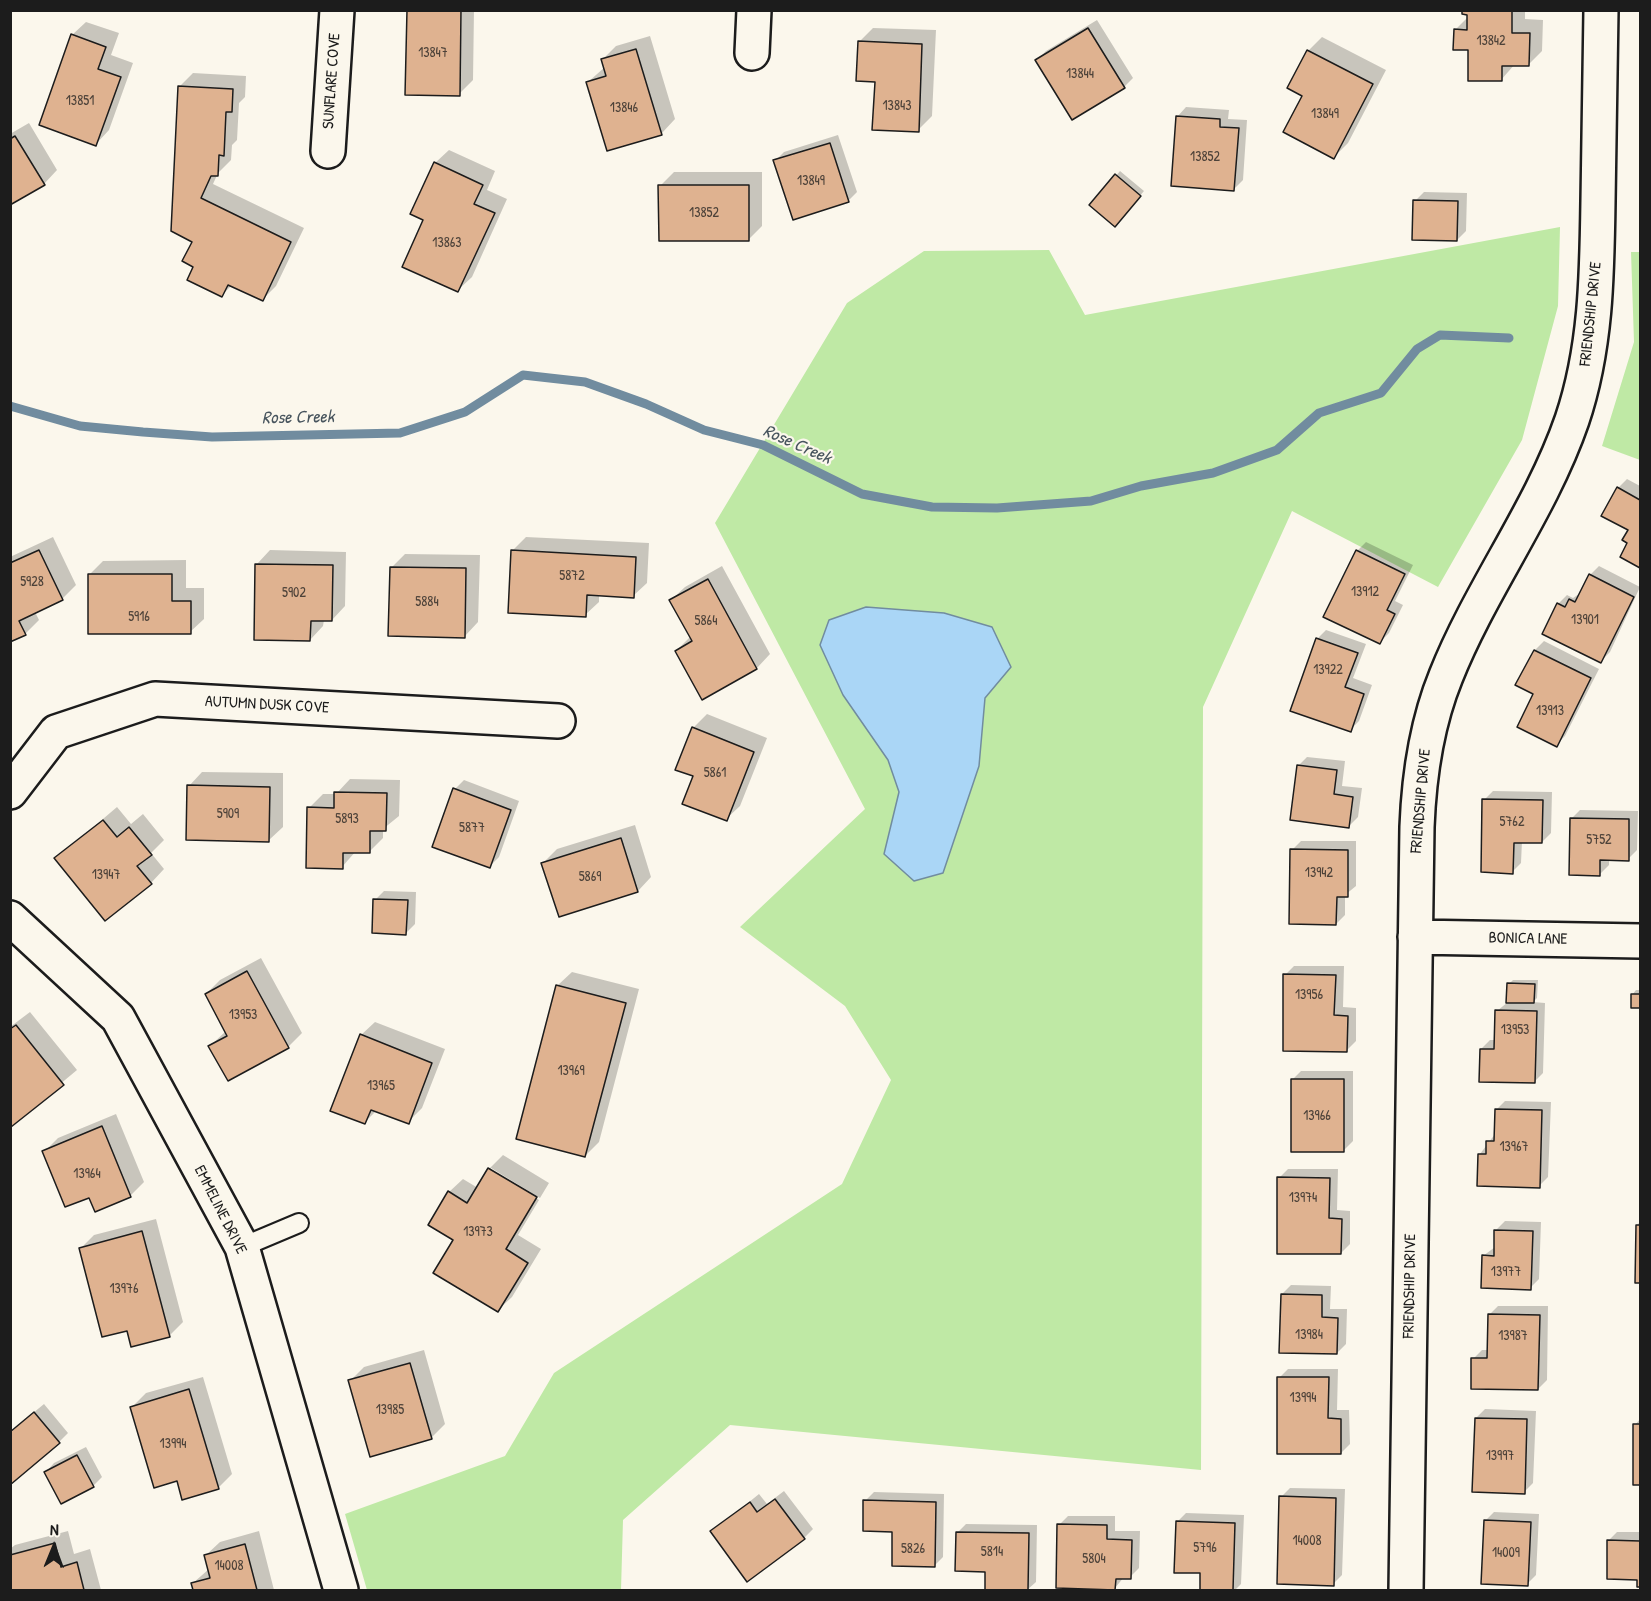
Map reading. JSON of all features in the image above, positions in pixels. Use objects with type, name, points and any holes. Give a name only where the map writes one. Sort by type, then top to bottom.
[{"type":"street","name":"SUNFLARE COVE","points":[[328,151],[337,10]]},
{"type":"street","points":[[752,53],[754,10]]},
{"type":"street","name":"FRIENDSHIP DRIVE","points":[[1406,1590],[1418,798],[1426,741],[1435,706],[1457,651],[1562,447],[1587,366],[1597,273],[1601,10]]},
{"type":"street","name":"AUTUMN DUSK COVE","points":[[10,792],[56,732],[155,699],[558,721]]},
{"type":"street","name":"EMMELINE DRIVE","points":[[10,918],[118,1018],[242,1247],[341,1590]]},
{"type":"street","name":"BONICA LANE","points":[[1415,937],[1641,941]]},
{"type":"lane","points":[[242,1247],[299,1223]]},
{"type":"green space","points":[[1560,227],[1558,306],[1522,440],[1438,587],[1292,511],[1203,707],[1201,1470],[730,1425],[623,1520],[621,1590],[367,1590],[345,1514],[505,1456],[554,1373],[842,1184],[891,1080],[845,1006],[740,927],[865,809],[715,523],[847,303],[924,251],[1049,250],[1085,315]]},
{"type":"green space","points":[[1631,252],[1640,252],[1640,460],[1602,446],[1634,342]]},
{"type":"water","points":[[866,607],[944,613],[992,627],[1011,667],[985,698],[979,766],[943,873],[914,881],[884,854],[899,792],[888,760],[843,695],[820,645],[829,620]]},
{"type":"building","points":[[407,10],[461,10],[460,96],[405,95]]},
{"type":"building","points":[[1462,10],[1512,10],[1512,33],[1530,33],[1529,66],[1502,66],[1502,81],[1468,81],[1468,50],[1453,50],[1454,29],[1467,30],[1467,15],[1462,14]]},
{"type":"building","points":[[1088,28],[1125,88],[1072,120],[1035,60]]},
{"type":"building","points":[[71,34],[106,47],[98,69],[121,77],[96,146],[39,125]]},
{"type":"building","points":[[858,41],[922,44],[919,132],[872,130],[875,82],[856,81]]},
{"type":"building","points":[[636,49],[662,135],[607,151],[586,82],[606,76],[601,59]]},
{"type":"building","points":[[1307,50],[1373,84],[1334,159],[1283,132],[1302,96],[1287,88]]},
{"type":"building","points":[[178,86],[233,89],[232,112],[226,112],[224,156],[219,155],[218,176],[211,176],[201,198],[291,242],[263,301],[228,285],[222,297],[187,280],[193,267],[182,261],[192,242],[171,231]]},
{"type":"building","points":[[1176,116],[1220,119],[1220,127],[1239,128],[1234,191],[1171,186]]},
{"type":"building","points":[[15,136],[45,185],[10,205],[10,139]]},
{"type":"building","points":[[830,143],[849,202],[793,220],[773,160]]},
{"type":"building","points":[[434,162],[483,185],[474,204],[495,213],[458,292],[402,267],[423,220],[410,214]]},
{"type":"building","points":[[1115,174],[1141,196],[1115,227],[1089,205]]},
{"type":"building","points":[[658,185],[749,185],[749,241],[659,241]]},
{"type":"building","points":[[1413,200],[1458,201],[1457,241],[1412,240]]},
{"type":"building","points":[[1617,487],[1640,500],[1640,568],[1620,557],[1627,543],[1622,540],[1628,530],[1601,516]]},
{"type":"building","points":[[39,550],[63,600],[19,621],[26,635],[10,642],[10,563]]},
{"type":"building","points":[[511,550],[636,557],[634,598],[587,595],[586,617],[508,613]]},
{"type":"building","points":[[1356,550],[1405,574],[1387,610],[1395,614],[1380,644],[1323,617]]},
{"type":"building","points":[[255,564],[333,565],[332,621],[311,621],[310,641],[254,640]]},
{"type":"building","points":[[390,567],[466,568],[465,638],[388,636]]},
{"type":"building","points":[[88,574],[172,574],[172,601],[191,601],[191,634],[88,634]]},
{"type":"building","points":[[1589,574],[1634,597],[1601,663],[1542,634],[1557,603],[1565,607],[1569,599],[1575,602]]},
{"type":"building","points":[[708,579],[757,669],[702,700],[675,651],[692,641],[669,600]]},
{"type":"building","points":[[1316,638],[1358,653],[1345,687],[1364,694],[1351,732],[1290,711]]},
{"type":"building","points":[[1534,650],[1591,678],[1557,747],[1517,727],[1533,694],[1515,685]]},
{"type":"building","points":[[692,727],[754,752],[727,821],[682,804],[693,776],[675,770]]},
{"type":"building","points":[[1297,765],[1337,770],[1334,794],[1353,797],[1349,828],[1290,820]]},
{"type":"building","points":[[187,785],[270,787],[269,842],[186,840]]},
{"type":"building","points":[[453,788],[511,810],[490,868],[432,847]]},
{"type":"building","points":[[334,792],[387,793],[386,831],[370,831],[370,853],[343,853],[343,869],[306,868],[307,807],[334,808]]},
{"type":"building","points":[[1482,799],[1543,800],[1542,843],[1514,843],[1513,874],[1481,872]]},
{"type":"building","points":[[1570,818],[1629,819],[1629,861],[1600,860],[1600,876],[1569,875]]},
{"type":"building","points":[[103,820],[117,837],[129,827],[152,855],[137,866],[152,884],[105,921],[54,858]]},
{"type":"building","points":[[621,838],[638,892],[559,917],[541,863]]},
{"type":"building","points":[[1290,849],[1348,850],[1348,897],[1337,897],[1336,925],[1289,924]]},
{"type":"building","points":[[373,899],[408,900],[406,935],[372,933]]},
{"type":"building","points":[[247,971],[289,1048],[228,1081],[208,1046],[227,1036],[205,994]]},
{"type":"building","points":[[1283,974],[1336,975],[1334,1015],[1348,1016],[1347,1052],[1283,1051]]},
{"type":"building","points":[[1507,983],[1535,984],[1534,1003],[1506,1003]]},
{"type":"building","points":[[556,985],[626,1003],[585,1157],[516,1139]]},
{"type":"building","points":[[1631,994],[1640,994],[1640,1008],[1631,1008]]},
{"type":"building","points":[[1495,1010],[1537,1011],[1535,1083],[1479,1082],[1480,1049],[1494,1049]]},
{"type":"building","points":[[16,1025],[64,1085],[11,1127],[10,1029]]},
{"type":"building","points":[[360,1034],[432,1063],[409,1124],[371,1110],[365,1124],[330,1111]]},
{"type":"building","points":[[1291,1079],[1344,1079],[1344,1152],[1291,1152]]},
{"type":"building","points":[[1495,1109],[1542,1110],[1540,1188],[1477,1186],[1478,1154],[1486,1154],[1486,1141],[1494,1141]]},
{"type":"building","points":[[102,1126],[131,1197],[95,1212],[89,1198],[65,1207],[42,1151]]},
{"type":"building","points":[[488,1168],[537,1197],[506,1249],[528,1263],[498,1312],[433,1273],[453,1240],[428,1225],[448,1191],[467,1203]]},
{"type":"building","points":[[1277,1177],[1330,1178],[1329,1218],[1342,1219],[1341,1254],[1277,1254]]},
{"type":"building","points":[[1636,1225],[1640,1225],[1640,1283],[1635,1283]]},
{"type":"building","points":[[1494,1230],[1533,1231],[1531,1290],[1481,1288],[1482,1255],[1494,1256]]},
{"type":"building","points":[[142,1231],[170,1337],[131,1347],[127,1331],[102,1337],[79,1248]]},
{"type":"building","points":[[1281,1294],[1322,1295],[1322,1317],[1338,1318],[1337,1354],[1279,1353]]},
{"type":"building","points":[[1488,1314],[1540,1315],[1538,1390],[1471,1389],[1471,1358],[1487,1358]]},
{"type":"building","points":[[410,1363],[432,1439],[370,1457],[348,1380]]},
{"type":"building","points":[[1277,1377],[1329,1377],[1328,1418],[1341,1419],[1341,1454],[1277,1454]]},
{"type":"building","points":[[189,1389],[219,1489],[182,1500],[177,1481],[154,1488],[130,1407]]},
{"type":"building","points":[[34,1412],[60,1443],[10,1485],[10,1432]]},
{"type":"building","points":[[1475,1418],[1527,1419],[1525,1494],[1472,1492]]},
{"type":"building","points":[[1633,1424],[1640,1424],[1640,1485],[1633,1485]]},
{"type":"building","points":[[77,1455],[94,1487],[61,1504],[44,1472]]},
{"type":"building","points":[[1279,1496],[1336,1498],[1334,1586],[1277,1584]]},
{"type":"building","points":[[775,1499],[805,1539],[747,1582],[710,1531],[750,1502],[757,1512]]},
{"type":"building","points":[[863,1500],[936,1502],[935,1567],[892,1566],[892,1532],[863,1531]]},
{"type":"building","points":[[1484,1520],[1531,1522],[1528,1586],[1481,1584]]},
{"type":"building","points":[[1176,1521],[1235,1523],[1233,1590],[1200,1590],[1200,1573],[1174,1573]]},
{"type":"building","points":[[1057,1524],[1107,1525],[1107,1539],[1132,1540],[1131,1579],[1116,1579],[1115,1590],[1056,1588]]},
{"type":"building","points":[[956,1532],[1029,1533],[1028,1590],[985,1590],[985,1572],[955,1571]]},
{"type":"building","points":[[1607,1540],[1640,1541],[1640,1587],[1637,1587],[1637,1580],[1607,1579]]},
{"type":"building","points":[[55,1543],[61,1567],[77,1562],[84,1590],[10,1590],[10,1555]]},
{"type":"building","points":[[245,1544],[257,1590],[193,1590],[191,1583],[210,1578],[204,1555]]},
{"type":"waterway","name":"Rose Creek","points":[[10,406],[80,426],[212,437],[400,433],[465,412],[523,375],[585,382],[646,404],[704,430],[763,445],[862,494],[932,507],[997,508],[1091,501],[1141,486],[1213,473],[1277,450],[1319,413],[1381,393],[1417,349],[1440,335],[1509,338]]}]
